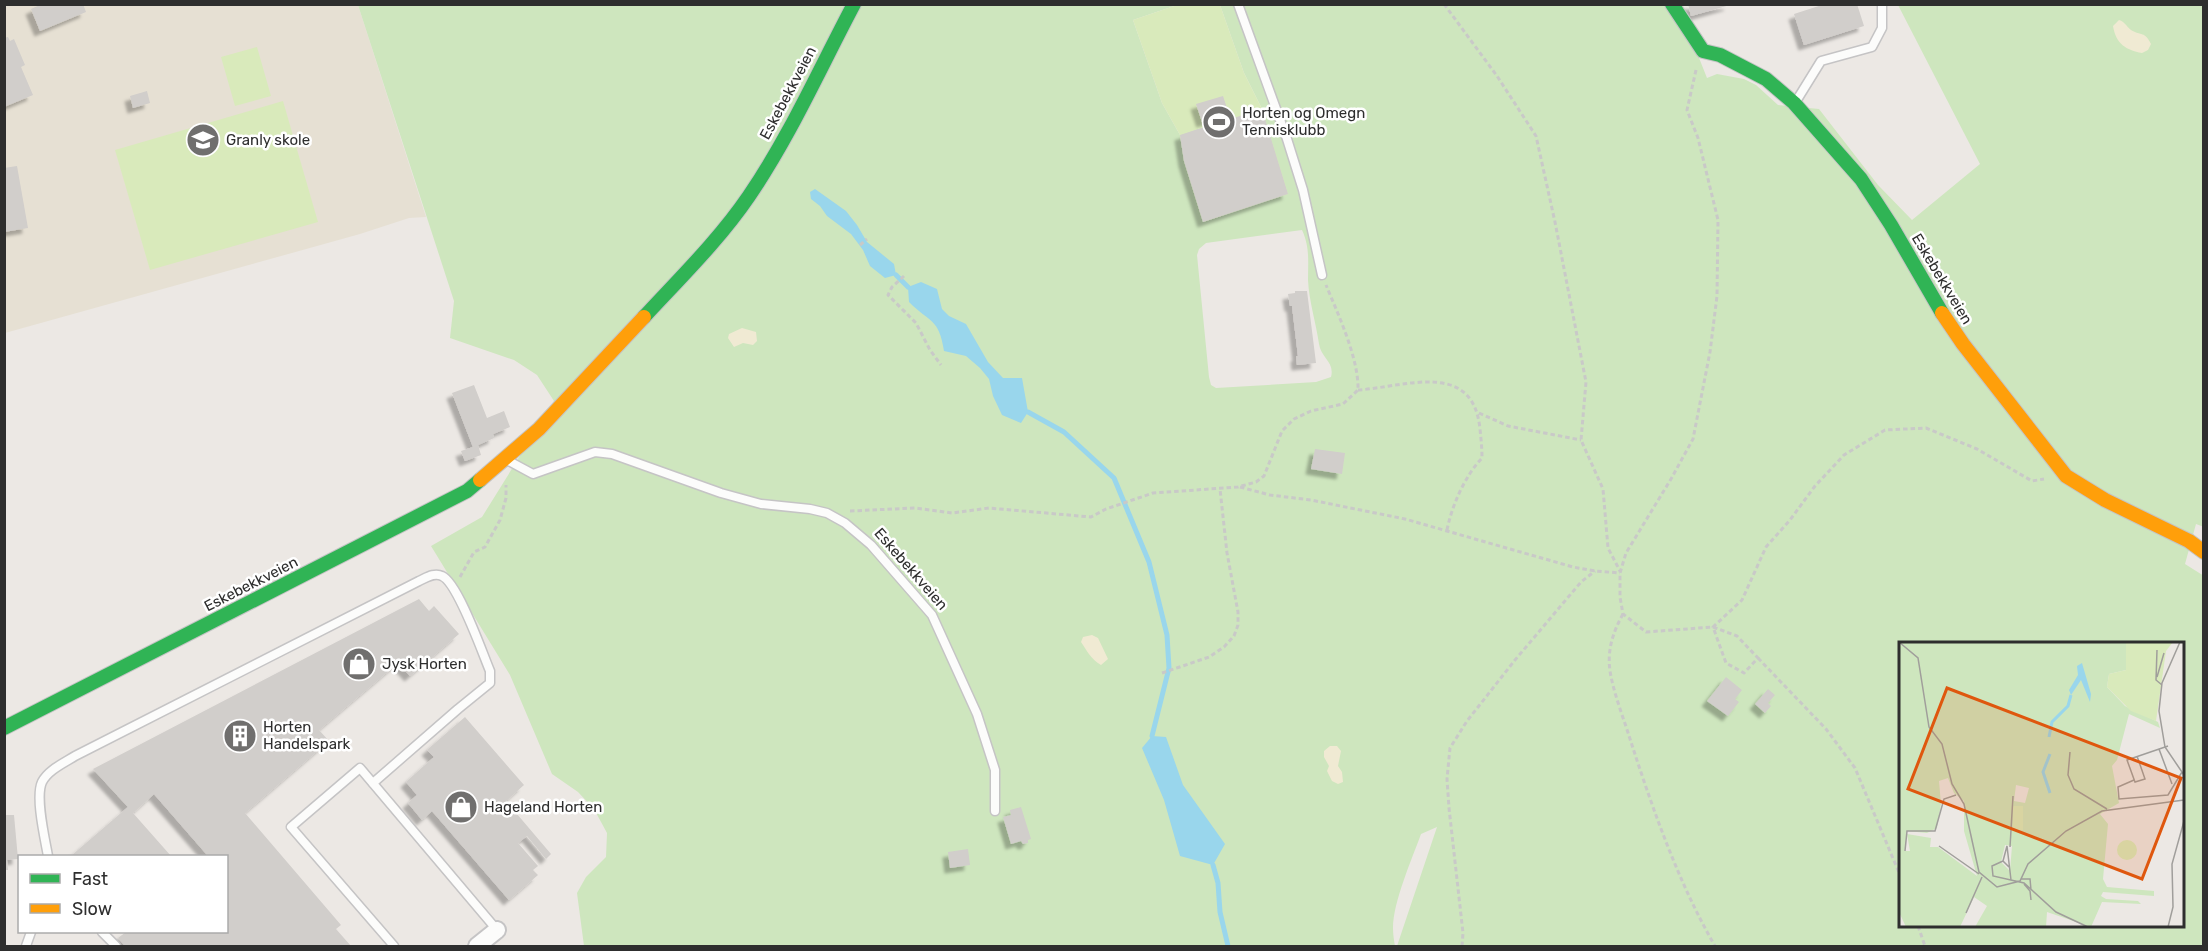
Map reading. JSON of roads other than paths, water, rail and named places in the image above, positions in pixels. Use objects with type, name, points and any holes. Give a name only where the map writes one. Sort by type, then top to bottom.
[{"type":"street","name":"Eskebekkveien","points":[[4,728],[467,491],[506,459],[539,429],[713,242],[751,192],[777,150],[854,4]]},
{"type":"street","name":"Eskebekkveien","points":[[1672,4],[1703,51],[1720,55],[1766,79],[1794,103],[1861,178],[1891,225],[1932,298],[1963,344],[2066,476],[2105,500],[2189,541],[2204,552]]},
{"type":"street","points":[[477,946],[497,930]]},
{"type":"lane","points":[[1238,4],[1300,180],[1322,275]]},
{"type":"lane","points":[[1794,103],[1821,61],[1872,47],[1882,28],[1882,4]]},
{"type":"lane","name":"Eskebekkveien","points":[[506,459],[533,474],[595,452],[612,454],[721,493],[761,504],[827,513],[845,523],[871,545],[932,615],[977,714],[995,770],[995,811]]},
{"type":"lane","points":[[48,855],[39,792],[42,782],[50,772],[75,756],[419,581],[435,574],[442,576],[455,588],[490,671],[490,683],[373,783]]},
{"type":"lane","points":[[394,946],[291,827],[360,768],[497,930]]},
{"type":"lane","points":[[103,933],[116,946]]},
{"type":"water","points":[[815,189],[846,211],[867,242],[894,264],[896,275],[885,278],[870,266],[863,250],[851,234],[827,216],[811,199],[810,192]]},
{"type":"water","points":[[921,282],[937,289],[942,309],[949,316],[966,324],[988,362],[1003,378],[1022,378],[1028,412],[1021,423],[1002,415],[993,396],[989,379],[980,368],[966,356],[944,351],[939,332],[933,322],[909,302],[908,287]]},
{"type":"water","points":[[1152,736],[1166,737],[1183,785],[1225,844],[1213,865],[1180,856],[1164,800],[1142,748]]},
{"type":"waterway","points":[[896,275],[908,287]]},
{"type":"waterway","points":[[1028,412],[1064,432],[1114,478],[1149,562],[1167,635],[1169,668],[1152,736]]},
{"type":"waterway","points":[[1213,865],[1228,946]]},
{"type":"place","name":"Horten og Omegn Tennisklubb","points":[[1219,122]]},
{"type":"place","name":"Granly skole","points":[[203,140]]},
{"type":"place","name":"Jysk Horten","points":[[359,664]]},
{"type":"place","name":"Horten Handelspark","points":[[240,736]]},
{"type":"place","name":"Hageland Horten","points":[[461,807]]}]
